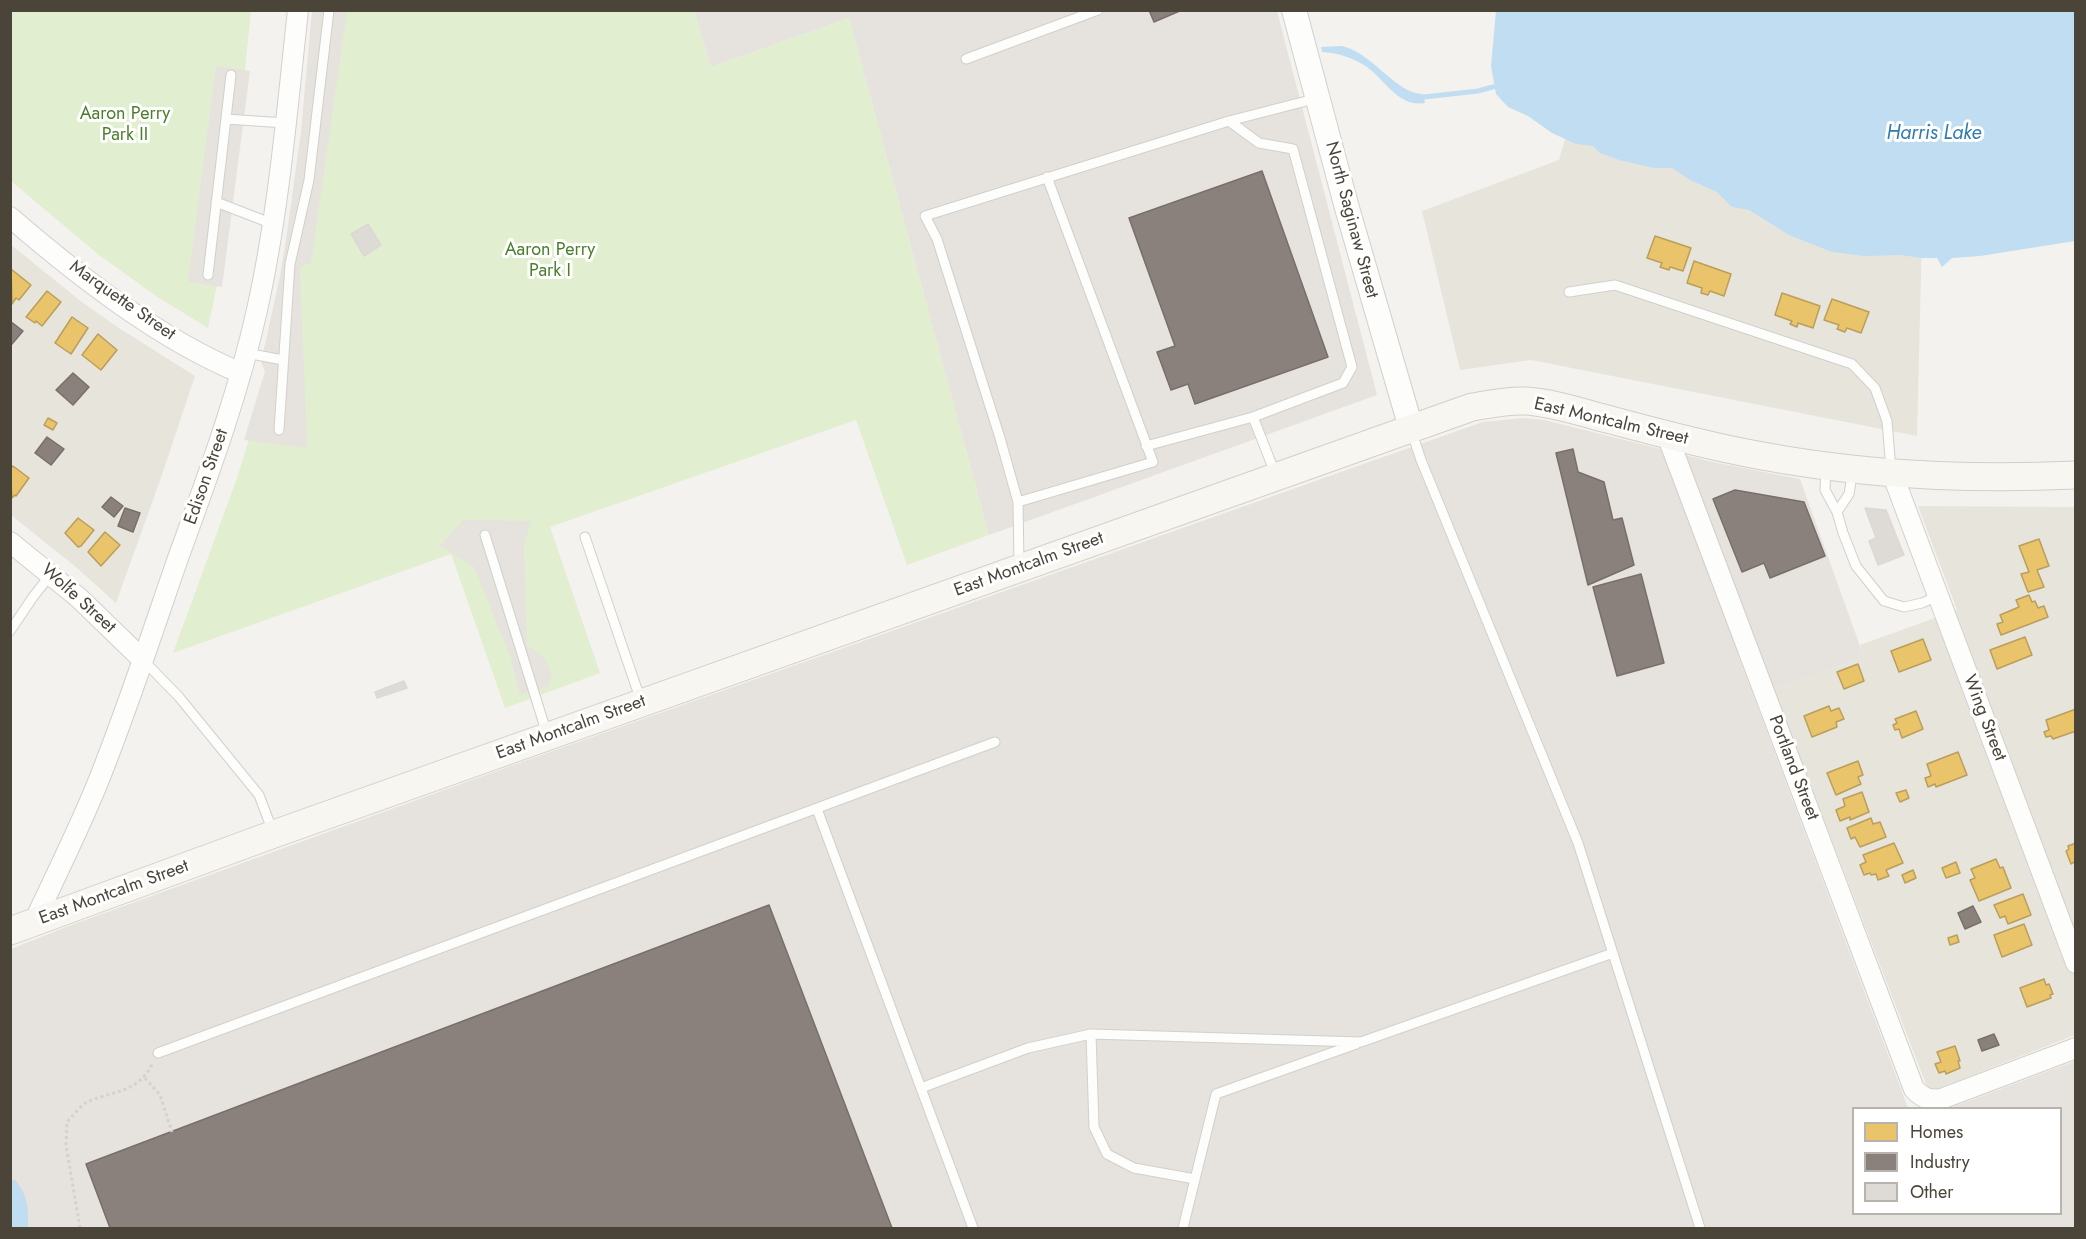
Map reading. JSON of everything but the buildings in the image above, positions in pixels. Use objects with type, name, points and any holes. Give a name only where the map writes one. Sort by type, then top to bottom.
[{"type":"main road","name":"East Montcalm Street","points":[[22,927],[274,834],[1472,407],[1526,401],[1551,405],[1757,455],[1853,469],[1995,477],[2076,475]]},
{"type":"street","name":"Edison Street","points":[[22,927],[96,788],[216,453],[241,374],[263,282],[273,224],[298,10]]},
{"type":"street","name":"North Saginaw Street","points":[[1294,10],[1356,241],[1411,428]]},
{"type":"street","name":"Marquette Street","points":[[10,217],[77,271],[137,314],[201,355],[241,374]]},
{"type":"street","name":"Portland Street","points":[[1667,435],[1912,1086],[1923,1097],[1932,1100],[1941,1099],[2076,1048]]},
{"type":"street","name":"Wing Street","points":[[1892,473],[2076,963]]},
{"type":"street","name":"Wolfe Street","points":[[10,542],[51,574],[106,623],[142,660]]},
{"type":"lane","points":[[279,430],[290,264],[309,180],[329,10]]},
{"type":"lane","points":[[966,59],[1098,10]]},
{"type":"lane","points":[[208,275],[231,75]]},
{"type":"lane","points":[[1019,568],[1018,502],[937,239],[925,216],[1229,121],[1318,98]]},
{"type":"lane","points":[[226,119],[285,123]]},
{"type":"lane","points":[[1146,446],[1253,417],[1342,383],[1352,368],[1293,149],[1259,143],[1229,121]]},
{"type":"lane","points":[[1018,502],[1153,462],[1047,177]]},
{"type":"lane","points":[[216,202],[273,224]]},
{"type":"lane","points":[[1569,292],[1614,285],[1852,364],[1875,388],[1887,421],[1892,473]]},
{"type":"lane","points":[[246,353],[283,360]]},
{"type":"lane","points":[[1253,417],[1276,476]]},
{"type":"lane","points":[[1411,428],[1421,460],[1578,843],[1700,1228]]},
{"type":"lane","points":[[1827,466],[1825,490],[1838,512],[1856,566],[1884,601],[1904,607],[1938,596]]},
{"type":"lane","points":[[1838,512],[1850,494],[1853,469]]},
{"type":"lane","points":[[485,534],[548,736]]},
{"type":"lane","points":[[585,537],[641,703]]},
{"type":"lane","points":[[10,631],[51,574]]},
{"type":"lane","points":[[142,660],[179,697],[259,795],[274,834]]},
{"type":"lane","points":[[158,1053],[995,742]]},
{"type":"lane","points":[[818,809],[973,1228]]},
{"type":"lane","points":[[1183,1228],[1216,1094],[1613,953]]},
{"type":"lane","points":[[921,1088],[1029,1048],[1091,1034],[1361,1042]]},
{"type":"lane","points":[[1091,1034],[1094,1127],[1107,1154],[1134,1168],[1195,1179]]},
{"type":"path","points":[[80,1228],[66,1145],[67,1122],[85,1103],[107,1097],[145,1078],[158,1053]]},
{"type":"path","points":[[145,1078],[160,1095],[172,1132]]},
{"type":"shaded area","points":[[312,11],[347,11],[311,263],[300,267],[307,448],[244,440],[265,371],[261,362],[280,276],[288,226],[301,131]]},
{"type":"shaded area","points":[[694,11],[1277,11],[1377,395],[989,535],[849,18],[711,67]]},
{"type":"shaded area","points":[[216,66],[250,71],[222,287],[188,282]]},
{"type":"shaded area","points":[[1578,94],[1924,154],[1917,436],[1531,360],[1460,370],[1422,211],[1559,160]]},
{"type":"shaded area","points":[[10,244],[82,302],[195,376],[116,603],[11,515]]},
{"type":"shaded area","points":[[1523,418],[1544,420],[1713,462],[1800,479],[1864,657],[1774,690],[1757,644],[1737,652],[1908,1107],[1852,1107],[1852,1215],[2062,1215],[2062,1107],[1953,1107],[2075,1061],[2075,1228],[11,1228],[11,949],[516,764],[1483,422]]},
{"type":"shaded area","points":[[1918,506],[2075,507],[2075,1035],[1929,1092],[1774,690],[1864,657],[1860,645],[1957,610]]},
{"type":"shaded area","points":[[463,520],[531,521],[524,545],[527,645],[545,659],[552,675],[548,687],[520,695],[510,656],[474,567],[440,546]]},
{"type":"green space","name":"Aaron Perry Park II","points":[[10,11],[251,11],[233,186],[223,256],[208,328],[156,296],[99,255],[11,181]]},
{"type":"green space","name":"Aaron Perry Park I","points":[[324,11],[694,11],[711,67],[849,18],[989,535],[907,565],[856,420],[550,527],[600,673],[505,708],[451,554],[173,653],[237,478],[270,371]]},
{"type":"water","name":"Harris Lake","points":[[1496,11],[2075,11],[2075,241],[1980,256],[1952,258],[1942,267],[1937,258],[1901,255],[1865,256],[1832,252],[1789,235],[1749,210],[1732,207],[1717,192],[1692,181],[1672,168],[1654,168],[1600,153],[1593,146],[1576,144],[1552,133],[1528,116],[1508,107],[1496,94],[1491,66]]},
{"type":"water","points":[[1342,46],[1364,56],[1403,87],[1423,94],[1425,103],[1416,103],[1400,97],[1367,67],[1346,56],[1322,52],[1321,47]]},
{"type":"water","points":[[11,1180],[15,1180],[20,1186],[25,1197],[28,1209],[28,1228],[11,1228]]},
{"type":"waterway","points":[[1424,97],[1478,91],[1493,87]]}]
